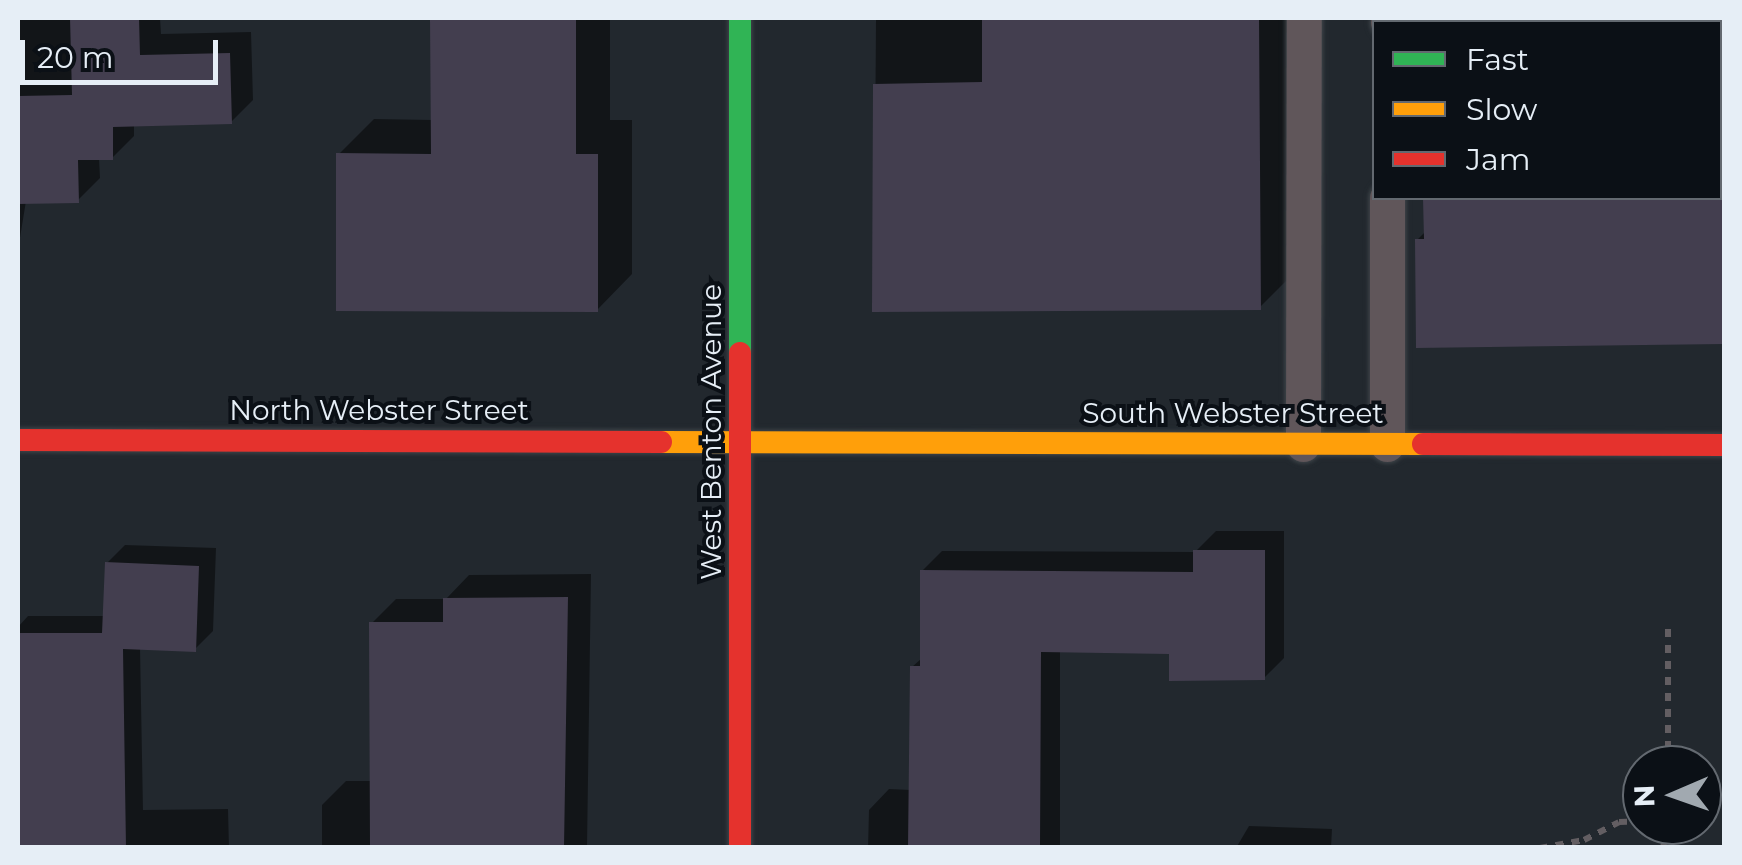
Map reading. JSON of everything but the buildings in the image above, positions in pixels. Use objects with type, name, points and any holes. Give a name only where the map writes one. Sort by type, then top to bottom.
[{"type":"street","name":"West Benton Avenue","points":[[740,18],[740,848]]},
{"type":"street","name":"North Webster Street","points":[[18,440],[741,439]]},
{"type":"street","name":"South Webster Street","points":[[741,439],[1724,446]]},
{"type":"lane","points":[[1303,444],[1304,18]]},
{"type":"lane","points":[[1387,200],[1387,444]]},
{"type":"path","points":[[1668,628],[1668,745]]},
{"type":"path","points":[[1540,848],[1584,840],[1622,822]]},
{"type":"traffic: fast","points":[[740,18],[740,353]]},
{"type":"traffic: slow","points":[[661,442],[1423,444]]},
{"type":"traffic: jam","points":[[740,353],[740,848]]},
{"type":"traffic: jam","points":[[18,440],[661,442]]},
{"type":"traffic: jam","points":[[1423,444],[1724,445]]}]
